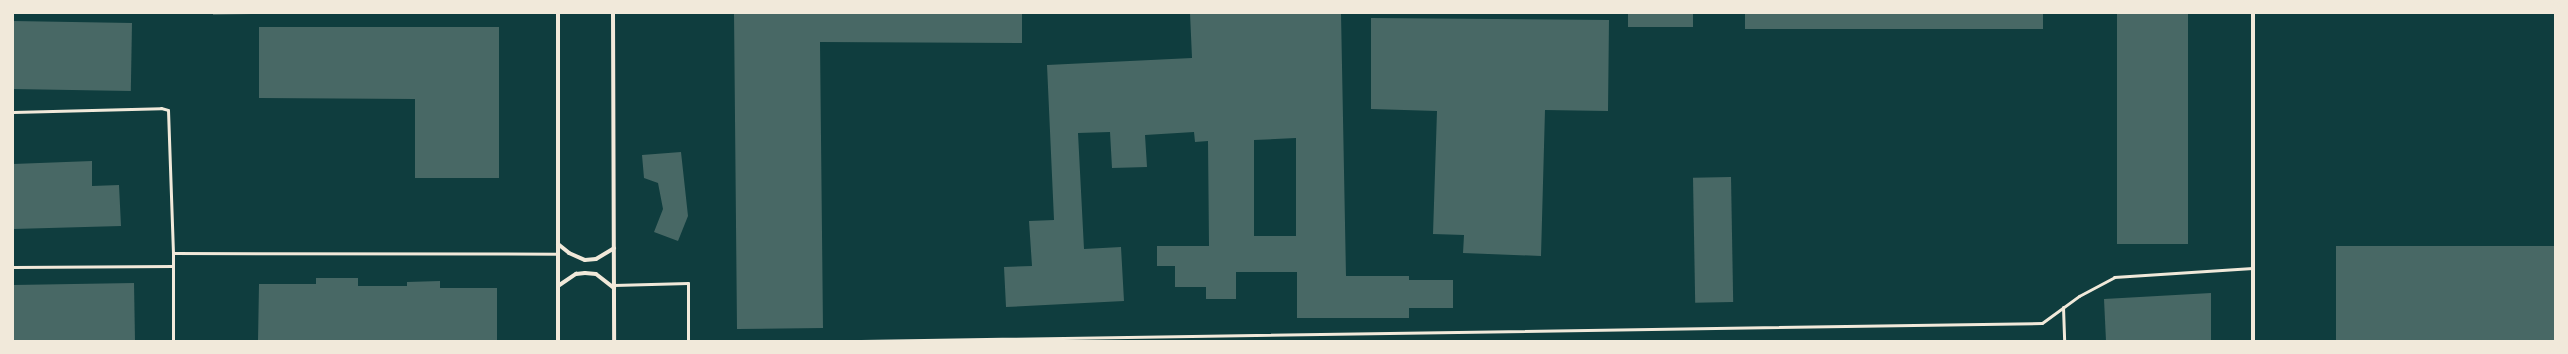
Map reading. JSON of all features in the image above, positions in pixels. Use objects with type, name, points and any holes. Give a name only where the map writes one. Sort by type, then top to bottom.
[{"type":"street","points":[[558,13],[558,341]]},
{"type":"street","points":[[613,13],[614,341]]},
{"type":"street","points":[[2253,13],[2253,341]]},
{"type":"street","points":[[558,244],[577,258],[585,260],[596,259],[614,248]]},
{"type":"street","points":[[558,286],[576,274],[585,273],[596,274],[614,286]]},
{"type":"lane","points":[[13,112],[161,108],[168,110],[173,253],[173,341]]},
{"type":"lane","points":[[173,253],[558,254]]},
{"type":"lane","points":[[13,267],[173,266]]},
{"type":"lane","points":[[861,341],[2042,323],[2063,307],[2114,277],[2253,268]]},
{"type":"lane","points":[[614,286],[688,283],[688,341]]},
{"type":"lane","points":[[2063,307],[2064,341]]},
{"type":"building","points":[[213,13],[252,13],[252,14],[213,15]]},
{"type":"building","points":[[734,13],[1022,13],[1022,43],[820,42],[823,328],[737,329]]},
{"type":"building","points":[[1190,13],[1341,13],[1346,276],[1409,276],[1409,280],[1453,280],[1453,308],[1409,308],[1409,318],[1297,318],[1297,272],[1236,272],[1236,299],[1206,299],[1206,287],[1175,287],[1175,266],[1157,266],[1157,246],[1209,246],[1208,141],[1195,142],[1194,132],[1145,135],[1147,167],[1112,168],[1110,132],[1078,133],[1084,249],[1121,247],[1124,301],[1006,307],[1004,267],[1032,266],[1029,221],[1054,220],[1047,65],[1192,58]],"holes":[[[1296,138],[1296,236],[1254,236],[1254,140]]]},
{"type":"building","points":[[1628,13],[1693,13],[1693,27],[1628,27]]},
{"type":"building","points":[[1745,13],[2043,13],[2043,29],[1745,29]]},
{"type":"building","points":[[2117,13],[2188,13],[2188,244],[2117,244]]},
{"type":"building","points":[[1371,18],[1609,20],[1608,111],[1545,110],[1541,256],[1463,253],[1464,235],[1433,234],[1437,111],[1371,109]]},
{"type":"building","points":[[13,21],[132,23],[131,91],[13,89]]},
{"type":"building","points":[[259,27],[499,27],[499,178],[415,178],[415,99],[259,98]]},
{"type":"building","points":[[681,152],[688,216],[678,241],[654,232],[663,209],[658,183],[644,178],[642,155]]},
{"type":"building","points":[[92,161],[92,186],[119,185],[121,226],[13,229],[13,164]]},
{"type":"building","points":[[1731,177],[1733,302],[1695,303],[1693,178]]},
{"type":"building","points":[[2336,246],[2555,246],[2555,341],[2336,341]]},
{"type":"building","points":[[316,278],[358,278],[358,286],[407,286],[407,282],[440,281],[440,288],[497,288],[497,341],[258,341],[259,284],[316,284]]},
{"type":"building","points":[[134,283],[135,341],[14,341],[13,285]]},
{"type":"building","points":[[2211,293],[2211,341],[2106,341],[2104,299]]}]
